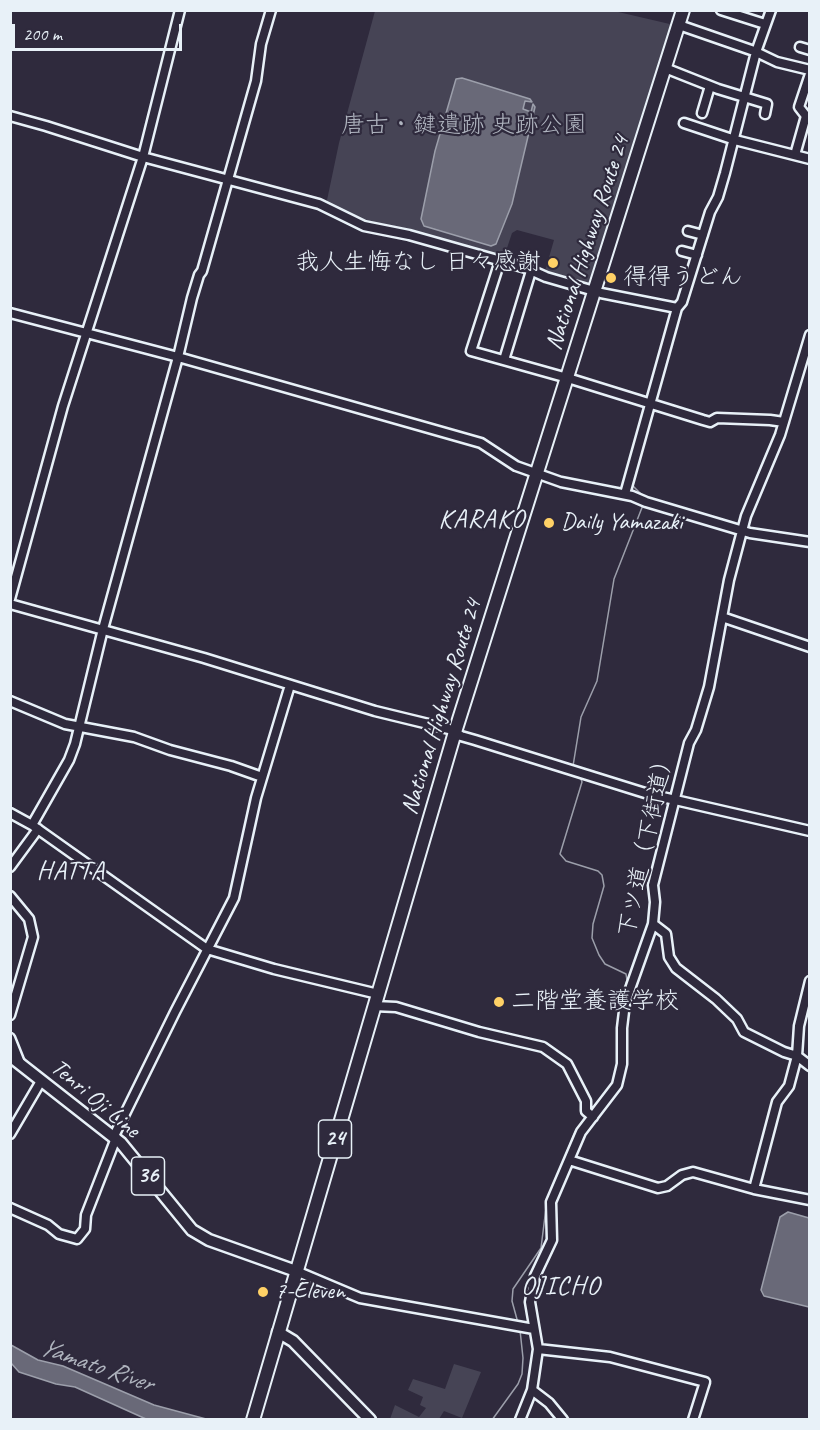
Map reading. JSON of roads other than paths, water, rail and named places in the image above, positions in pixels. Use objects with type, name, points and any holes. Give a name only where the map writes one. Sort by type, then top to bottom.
[{"type":"highway","name":"National Highway Route 24","points":[[253,1419],[455,732],[683,10]]},
{"type":"main road","name":"Tenri Oji Line","points":[[10,1056],[115,1137],[192,1230],[209,1240],[296,1271]]},
{"type":"main road","points":[[278,1332],[293,1341],[370,1419]]},
{"type":"street","points":[[10,599],[63,406],[143,157],[180,10]]},
{"type":"street","points":[[10,867],[35,827],[69,760],[192,298],[202,271],[256,81],[261,44],[272,10]]},
{"type":"street","points":[[625,494],[653,405],[677,309],[682,302],[710,212],[718,197],[735,140],[756,52],[771,10]]},
{"type":"street","points":[[723,11],[744,14],[765,24]]},
{"type":"street","points":[[679,25],[810,72],[799,107],[806,116],[795,155]]},
{"type":"street","points":[[665,68],[710,86],[767,104],[765,114]]},
{"type":"street","points":[[702,113],[710,86]]},
{"type":"street","points":[[10,117],[143,157],[318,204],[364,226],[397,232],[595,291],[677,309]]},
{"type":"street","points":[[684,123],[735,140],[810,159]]},
{"type":"street","points":[[688,231],[703,235]]},
{"type":"street","points":[[682,251],[697,255]]},
{"type":"street","points":[[500,261],[471,351],[710,422],[717,418],[784,422]]},
{"type":"street","points":[[504,360],[531,271]]},
{"type":"street","points":[[10,313],[178,357],[481,443],[516,466],[585,488],[625,494],[742,531],[810,542]]},
{"type":"street","name":"下ツ道（下街道）","points":[[520,1419],[532,1390],[538,1348],[530,1302],[532,1286],[552,1240],[551,1202],[590,1114],[617,1085],[622,1064],[625,1002],[653,924],[655,902],[653,885],[688,743],[696,730],[709,687],[742,531],[784,422],[810,335]]},
{"type":"street","points":[[10,604],[232,666],[375,711],[443,727],[475,741],[674,800],[810,831]]},
{"type":"street","points":[[722,617],[810,646]]},
{"type":"street","points":[[10,1208],[48,1225],[59,1234],[77,1239],[85,1229],[86,1215],[115,1137],[237,892],[253,810],[290,685]]},
{"type":"street","points":[[10,701],[56,721],[134,737],[262,777]]},
{"type":"street","points":[[10,813],[35,827],[207,949],[488,1034],[543,1047],[562,1059],[570,1070],[590,1114]]},
{"type":"street","points":[[10,896],[29,919],[33,937],[10,1015]]},
{"type":"street","points":[[653,924],[666,934],[669,957],[676,968],[716,999],[736,1019],[744,1032],[797,1056],[810,1066]]},
{"type":"street","points":[[754,1189],[777,1102],[789,1086],[797,1056],[799,1026],[810,981]]},
{"type":"street","points":[[10,1038],[20,1063]]},
{"type":"street","points":[[10,1134],[41,1081]]},
{"type":"street","points":[[569,1160],[658,1188],[667,1186],[682,1175],[693,1172],[754,1189],[810,1200]]},
{"type":"street","points":[[296,1271],[360,1298],[534,1329]]},
{"type":"street","points":[[538,1348],[610,1356],[705,1383],[693,1419]]},
{"type":"street","points":[[532,1390],[544,1398],[563,1419]]},
{"type":"water","points":[[462,78],[530,99],[532,102],[525,101],[523,109],[531,112],[533,104],[535,107],[512,204],[496,244],[491,246],[424,226],[421,219],[435,151],[456,79]]},
{"type":"water","points":[[788,1212],[809,1218],[809,1307],[764,1296],[761,1290],[780,1217]]},
{"type":"water","points":[[11,1345],[38,1360],[63,1366],[154,1405],[206,1419],[146,1419],[75,1387],[56,1384],[19,1372],[11,1363]]},
{"type":"waterway","points":[[632,485],[645,498]]},
{"type":"waterway","points":[[573,766],[581,717],[597,681],[614,579],[643,505]]},
{"type":"waterway","points":[[580,776],[582,782],[560,854],[566,861],[598,871],[602,875],[604,886],[593,924],[592,938],[605,964],[626,974],[627,980],[622,999]]},
{"type":"waterway","points":[[339,989],[372,997]]},
{"type":"waterway","points":[[382,1000],[392,1003]]},
{"type":"waterway","points":[[617,1068],[617,1028],[621,1004]]},
{"type":"waterway","points":[[590,1102],[591,1111]]},
{"type":"waterway","points":[[591,1111],[598,1103]]},
{"type":"waterway","points":[[518,1323],[512,1301],[513,1289],[541,1248],[547,1200],[575,1132],[586,1117]]},
{"type":"waterway","points":[[492,1420],[518,1384],[522,1374],[520,1330]]},
{"type":"place","name":"我人生悔なし 日々感謝","points":[[553,263]]},
{"type":"place","name":"得得うどん","points":[[611,278]]},
{"type":"place","name":"Daily Yamazaki","points":[[549,523]]},
{"type":"place","name":"二階堂養護学校","points":[[499,1002]]},
{"type":"place","name":"7-Eleven","points":[[263,1292]]},
{"type":"district","name":"KARAKO","points":[[482,520]]},
{"type":"district","name":"HATTA","points":[[71,872]]},
{"type":"district","name":"OJICHO","points":[[561,1287]]},
{"type":"park label","name":"唐古・鍵遺跡 史跡公園","points":[[464,126]]},
{"type":"water label","name":"Yamato River","points":[[96,1366]]}]
